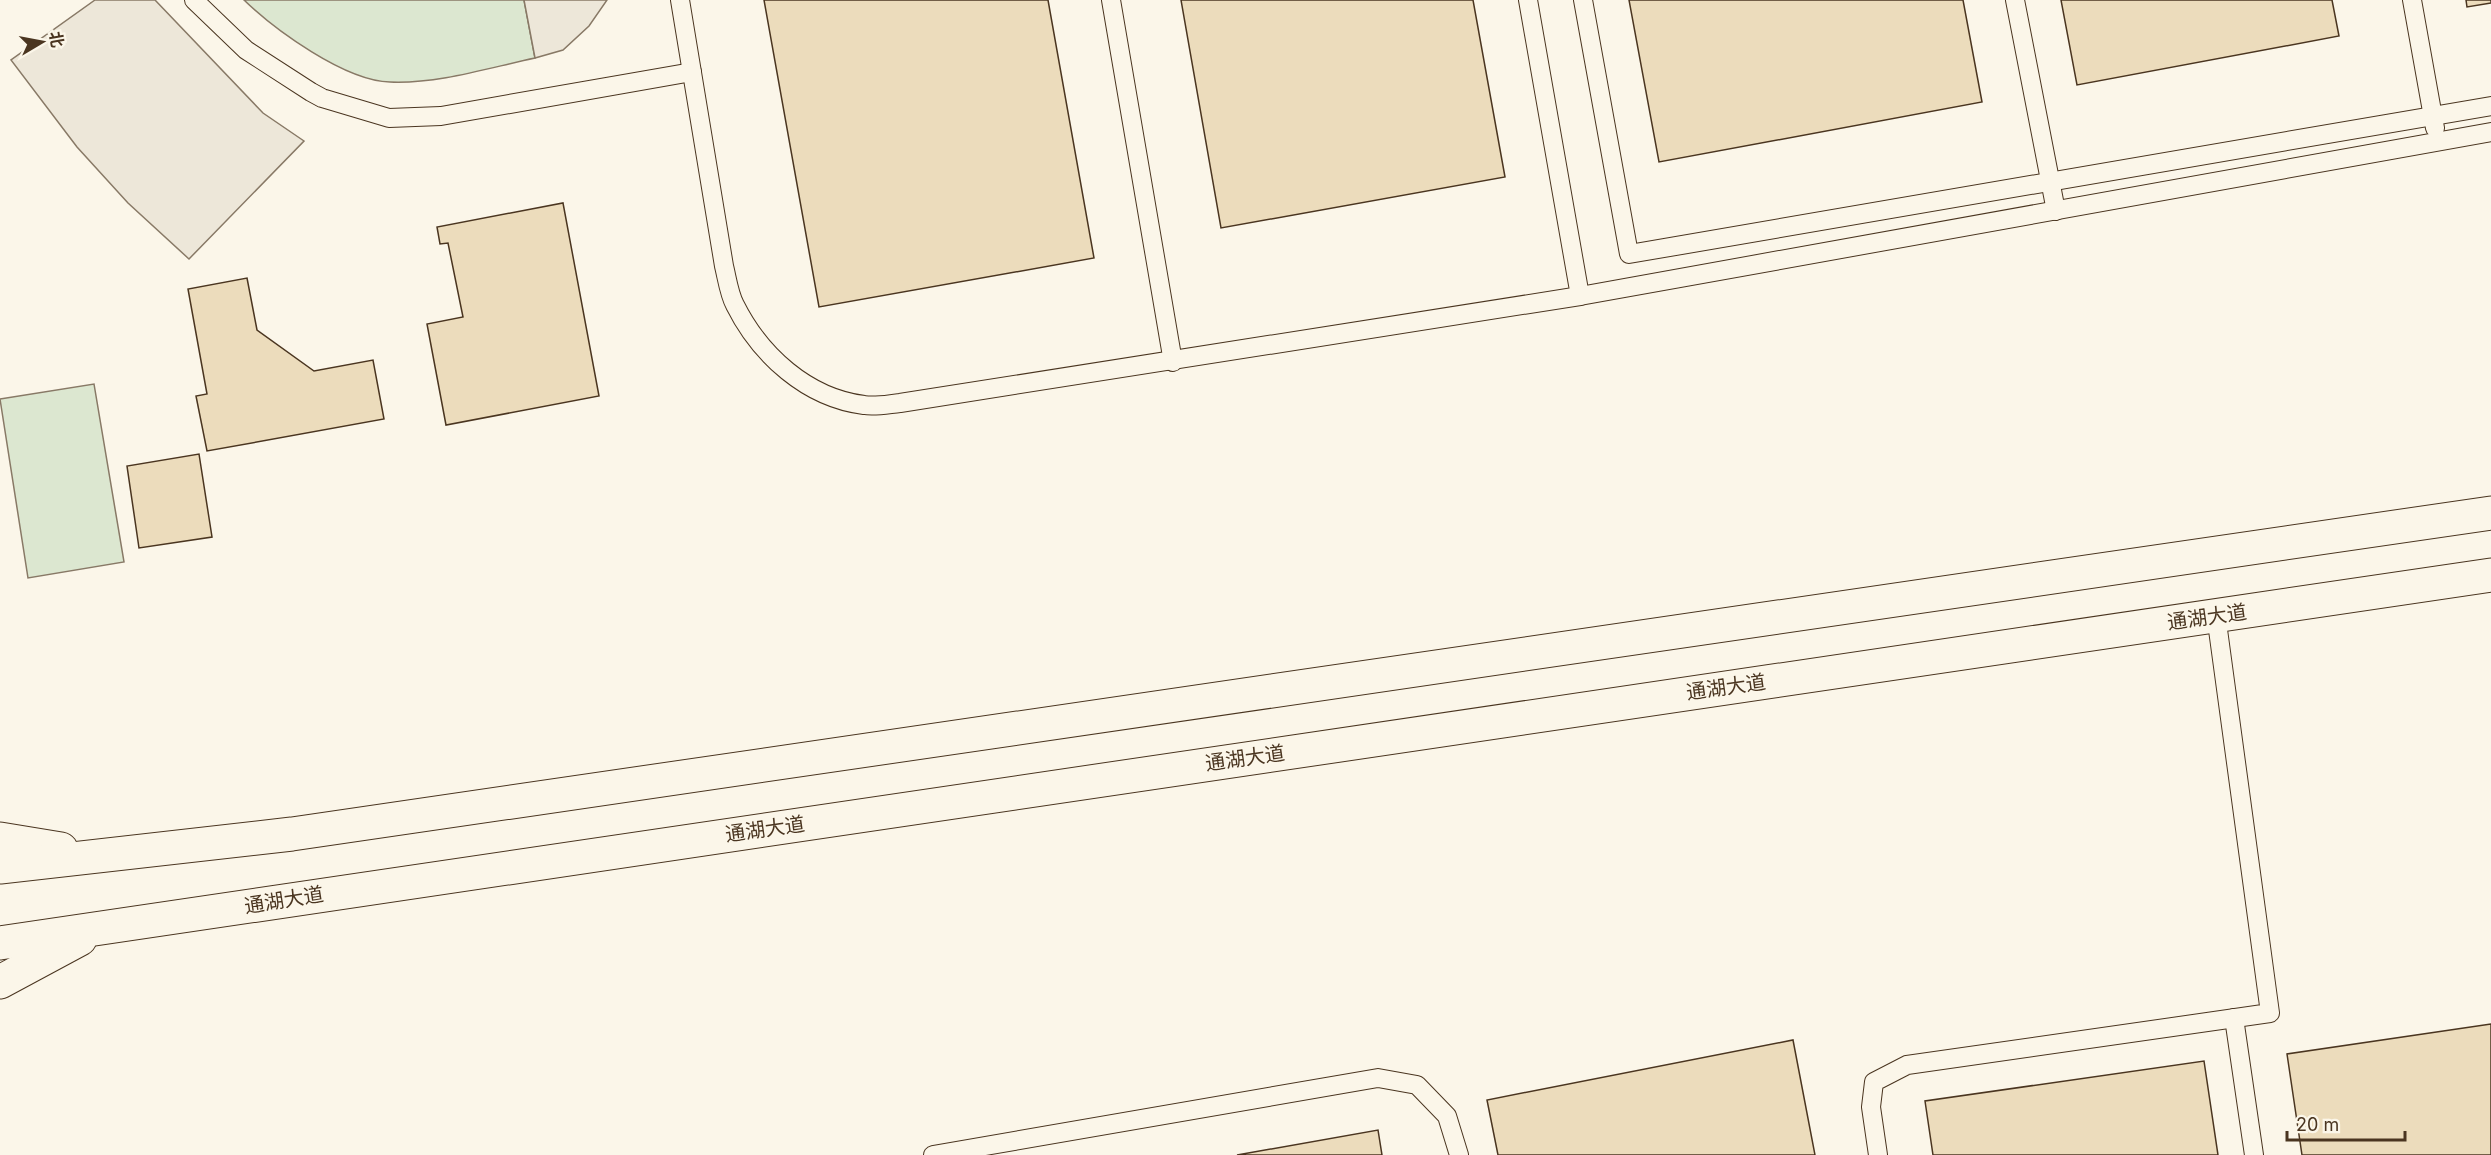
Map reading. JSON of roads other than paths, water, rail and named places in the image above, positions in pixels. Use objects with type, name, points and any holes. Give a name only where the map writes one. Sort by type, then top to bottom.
[{"type":"main road","points":[[0,867],[292,834],[2491,513]]},
{"type":"main road","name":"通湖大道","points":[[0,943],[2491,575]]},
{"type":"main road","points":[[0,839],[99,856]]},
{"type":"main road","points":[[0,982],[102,927]]},
{"type":"lane","points":[[194,0],[246,50],[311,92],[322,98],[389,118],[441,116],[692,72]]},
{"type":"lane","points":[[680,0],[724,266],[733,303],[752,335],[776,362],[798,379],[828,397],[865,406],[900,403],[1173,362],[1634,287],[2491,132]]},
{"type":"lane","points":[[1111,0],[1173,362]]},
{"type":"lane","points":[[1528,0],[1580,296]]},
{"type":"lane","points":[[1582,0],[1634,287]]},
{"type":"lane","points":[[2015,0],[2056,211]]},
{"type":"lane","points":[[2412,0],[2437,142]]},
{"type":"lane","points":[[1629,254],[2491,106]]},
{"type":"lane","points":[[1878,1155],[1871,1107],[1874,1082],[1907,1065],[2270,1014],[2216,615]]},
{"type":"lane","points":[[2234,1018],[2254,1155]]},
{"type":"lane","points":[[933,1155],[1319,1086],[1378,1078],[1417,1085],[1447,1116],[1459,1155]]}]
